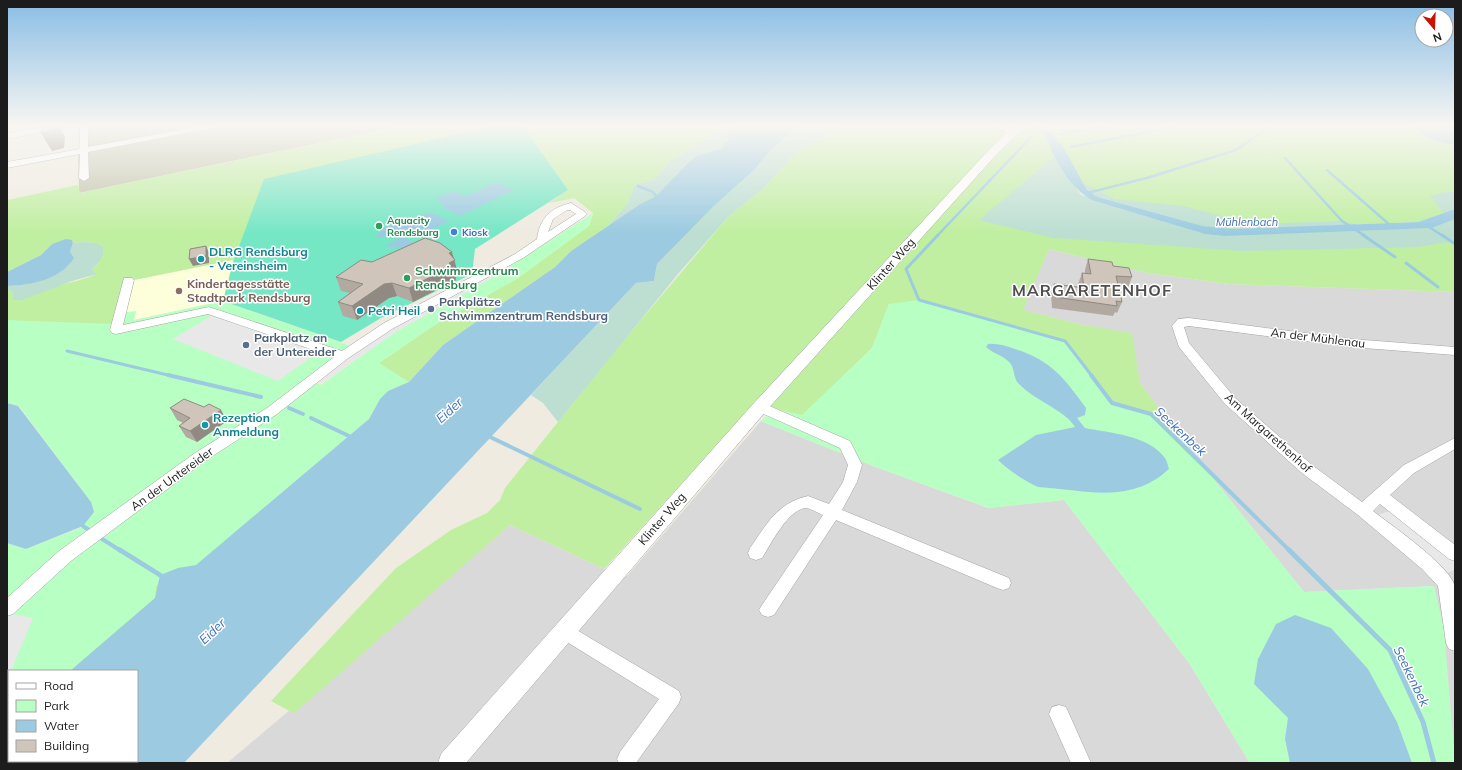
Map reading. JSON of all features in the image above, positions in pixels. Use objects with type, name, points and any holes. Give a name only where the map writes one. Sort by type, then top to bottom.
[{"type":"street","points":[[7,165],[28,161]]},
{"type":"street","points":[[84,161],[84,178]]},
{"type":"street","name":"Klinter Weg","points":[[450,763],[760,407],[988,161]]},
{"type":"street","name":"An der Untereider","points":[[7,609],[65,556],[200,457],[272,411],[343,356],[388,326],[466,286],[542,241]]},
{"type":"street","points":[[128,280],[116,330],[209,310],[343,356]]},
{"type":"street","name":"An der Mühlenau","points":[[1182,322],[1351,343],[1455,351]]},
{"type":"street","name":"Am Margarethenhof","points":[[1182,322],[1178,326],[1183,344],[1230,401],[1307,469],[1363,511],[1451,581],[1455,643]]},
{"type":"street","points":[[760,407],[845,445],[855,465],[850,482],[833,512],[768,610]]},
{"type":"street","points":[[1363,511],[1408,469],[1455,443]]},
{"type":"street","points":[[1380,496],[1455,554]]},
{"type":"street","points":[[756,553],[786,511],[793,506],[808,502],[1002,584]]},
{"type":"street","points":[[565,631],[672,697],[627,759]]},
{"type":"street","points":[[1059,714],[1081,763]]},
{"type":"shaded area","points":[[78,161],[233,161],[79,193]]},
{"type":"shaded area","points":[[670,161],[691,161],[656,196],[608,226],[628,203],[634,185],[654,180]]},
{"type":"shaded area","points":[[762,161],[788,161],[765,187],[729,216],[678,274],[558,422],[543,403],[531,395],[636,283],[654,281],[657,264],[715,205],[754,170]]},
{"type":"shaded area","points":[[1049,161],[1057,161],[1081,195],[1205,234],[1225,236],[1432,228],[1455,219],[1455,241],[1418,247],[1243,251],[1053,238],[979,220]]},
{"type":"shaded area","points":[[1084,183],[1115,199],[1183,206],[1252,224],[1342,221],[1358,225],[1233,229],[1203,226],[1098,197],[1087,190]]},
{"type":"shaded area","points":[[1445,192],[1455,192],[1455,209],[1444,213],[1430,196]]},
{"type":"shaded area","points":[[73,243],[96,243],[103,247],[103,254],[100,260],[92,269],[97,274],[72,281],[22,300],[13,300],[13,293],[7,289],[7,286],[32,283],[47,278],[62,270],[69,265],[70,252]]},
{"type":"shaded area","points":[[1049,249],[1147,273],[1229,284],[1455,292],[1455,751],[1434,586],[1304,592],[1182,440],[1140,383],[1131,334],[1083,325],[1022,310]]},
{"type":"shaded area","name":"Kindertagesstätte Stadtpark Rendsburg","points":[[234,260],[223,301],[134,320],[126,313],[134,280]]},
{"type":"shaded area","name":"Parkplätze Schwimmzentrum Rendsburg","points":[[504,264],[512,267],[396,332],[322,383],[315,380],[389,327]]},
{"type":"shaded area","name":"Parkplatz an der Untereider","points":[[214,314],[320,351],[278,381],[173,339]]},
{"type":"shaded area","points":[[761,421],[873,466],[988,508],[1064,500],[1189,663],[1250,763],[227,763],[510,525],[604,569],[627,576]]},
{"type":"shaded area","points":[[1392,510],[1455,558],[1455,569],[1448,573],[1375,516]]},
{"type":"shaded area","points":[[11,614],[33,618],[11,670],[8,670],[7,680],[7,617]]},
{"type":"green space","points":[[233,161],[670,161],[654,180],[634,185],[628,203],[608,226],[571,251],[555,267],[443,345],[409,382],[380,399],[349,436],[71,670],[379,363],[433,326],[518,278],[589,226],[593,213],[574,198],[549,203],[568,190],[564,185],[235,306],[223,301],[233,260],[134,280],[126,313],[112,324],[7,349],[7,289],[13,293],[45,288],[66,284],[97,274],[92,269],[98,264],[103,247],[85,242],[73,243],[72,240],[52,244],[41,255],[7,272],[7,200],[78,185],[80,193]]},
{"type":"green space","name":"Aquacity Rendsburg","points":[[342,161],[547,161],[568,190],[475,249],[472,274],[381,318],[341,342],[223,301],[234,260],[264,179]]},
{"type":"green space","points":[[788,161],[1057,161],[1081,195],[1205,234],[1432,228],[1455,219],[1455,292],[1229,284],[1147,273],[1049,249],[1023,310],[1083,325],[1132,333],[1140,383],[1196,457],[1151,414],[1112,403],[1065,341],[889,304],[872,348],[802,416],[755,403],[604,569],[510,525],[298,710],[293,713],[271,701],[396,568],[451,530],[487,513],[500,500],[505,488],[619,346],[729,216],[765,187]]},
{"type":"green space","points":[[1071,161],[1455,161],[1455,209],[1418,222],[1233,229],[1203,226],[1087,190]]},
{"type":"green space","points":[[593,213],[589,226],[518,278],[433,326],[379,363],[409,382],[388,392],[377,405],[369,419],[196,566],[178,568],[156,586],[155,598],[71,670],[8,670],[7,720],[7,584],[9,583],[7,582],[7,543],[26,549],[83,527],[91,502],[19,406],[7,403],[7,320],[112,324],[114,314],[136,311],[134,320],[223,301],[351,346],[308,380],[321,385],[395,332],[511,267],[508,266]]},
{"type":"green space","points":[[919,300],[1065,341],[1112,403],[1151,414],[1196,457],[1304,592],[1434,586],[1444,629],[1455,763],[1250,763],[1189,663],[1064,500],[989,508],[873,466],[761,421],[775,409],[802,415],[872,348],[889,304]]},
{"type":"water","name":"Eider","points":[[691,161],[762,161],[754,170],[715,205],[657,264],[654,281],[636,283],[184,763],[7,763],[8,719],[8,762],[138,762],[138,670],[71,670],[155,598],[160,575],[178,568],[196,565],[369,419],[380,399],[388,391],[409,382],[443,345],[555,267],[571,251],[639,205],[656,196]]},
{"type":"water","points":[[1057,161],[1071,161],[1087,190],[1098,197],[1203,226],[1233,229],[1418,222],[1455,209],[1455,219],[1432,228],[1225,236],[1205,234],[1092,200],[1075,187]]},
{"type":"water","points":[[496,182],[514,190],[460,216],[442,207],[445,205],[435,199],[453,191],[466,196]]},
{"type":"water","points":[[431,212],[449,221],[417,237],[406,233],[376,238],[382,229],[414,220]]},
{"type":"water","points":[[402,237],[417,244],[403,248],[384,246]]},
{"type":"water","points":[[66,239],[72,240],[73,243],[70,252],[74,258],[61,272],[35,283],[7,286],[7,272],[41,255],[52,244]]},
{"type":"water","points":[[988,344],[998,344],[1015,349],[1039,359],[1048,365],[1064,379],[1086,408],[1085,415],[1077,418],[1085,428],[1128,436],[1149,444],[1158,450],[1165,458],[1169,469],[1154,480],[1139,487],[1107,493],[1038,487],[1017,475],[998,460],[1036,435],[1075,427],[1057,410],[1033,396],[1019,384],[1011,364],[986,347]]},
{"type":"water","points":[[7,403],[18,406],[91,502],[94,512],[83,526],[26,549],[7,543]]},
{"type":"water","points":[[1295,615],[1331,628],[1368,669],[1397,722],[1412,763],[1290,763],[1285,739],[1288,718],[1254,684],[1258,659],[1276,624]]},
{"type":"building","points":[[425,238],[440,243],[452,252],[449,253],[455,260],[449,263],[452,266],[409,288],[392,283],[384,284],[352,306],[338,302],[363,284],[336,277],[361,260],[372,262]]},
{"type":"building","points":[[206,246],[206,256],[189,259],[190,249]]},
{"type":"building","points":[[1088,259],[1112,262],[1113,266],[1129,268],[1132,277],[1116,276],[1122,302],[1116,301],[1117,306],[1055,297],[1054,284],[1084,288],[1082,273],[1091,274]]},
{"type":"building","points":[[184,399],[204,407],[209,404],[221,410],[190,431],[179,426],[190,418],[170,408]]},
{"type":"waterway","name":"Seekenbek","points":[[937,236],[1008,161]]},
{"type":"waterway","points":[[1087,193],[1147,178],[1201,161]]},
{"type":"waterway","points":[[1288,161],[1342,221],[1365,236]]},
{"type":"waterway","points":[[1327,170],[1391,226]]},
{"type":"waterway","points":[[638,186],[653,192],[656,196]]},
{"type":"waterway","points":[[1429,227],[1443,236]]},
{"type":"waterway","name":"Seekenbek","points":[[938,235],[906,269],[919,300],[1065,341],[1092,376]]},
{"type":"waterway","points":[[1363,235],[1395,257]]},
{"type":"waterway","points":[[1442,235],[1455,244]]},
{"type":"waterway","points":[[1406,263],[1438,287]]},
{"type":"waterway","points":[[67,351],[172,376]]},
{"type":"waterway","points":[[168,375],[261,397]]},
{"type":"waterway","name":"Seekenbek","points":[[1091,375],[1112,403],[1151,414],[1290,551]]},
{"type":"waterway","points":[[289,408],[303,414]]},
{"type":"waterway","points":[[311,418],[349,436]]},
{"type":"waterway","points":[[488,436],[640,509]]},
{"type":"waterway","points":[[83,526],[92,532]]},
{"type":"waterway","points":[[99,537],[121,551]]},
{"type":"waterway","points":[[120,550],[160,575]]},
{"type":"waterway","name":"Seekenbek","points":[[1289,550],[1390,650],[1423,722],[1434,763]]},
{"type":"place","name":"Aquacity Rendsburg","points":[[379,226]]},
{"type":"place","name":"Kiosk","points":[[454,232]]},
{"type":"place","name":"DLRG Rendsburg - Vereinsheim","points":[[201,259]]},
{"type":"place","name":"Schwimmzentrum Rendsburg","points":[[407,278]]},
{"type":"place","name":"Kindertagesstätte Stadtpark Rendsburg","points":[[179,291]]},
{"type":"place","name":"Parkplätze Schwimmzentrum Rendsburg","points":[[431,309]]},
{"type":"place","name":"Petri Heil","points":[[360,311]]},
{"type":"place","name":"Parkplatz an der Untereider","points":[[246,345]]},
{"type":"place","name":"Rezeption Anmeldung","points":[[205,425]]},
{"type":"district","name":"MARGARETENHOF","points":[[1092,290]]},
{"type":"water label","name":"Mühlenbach","points":[[1247,222]]}]
